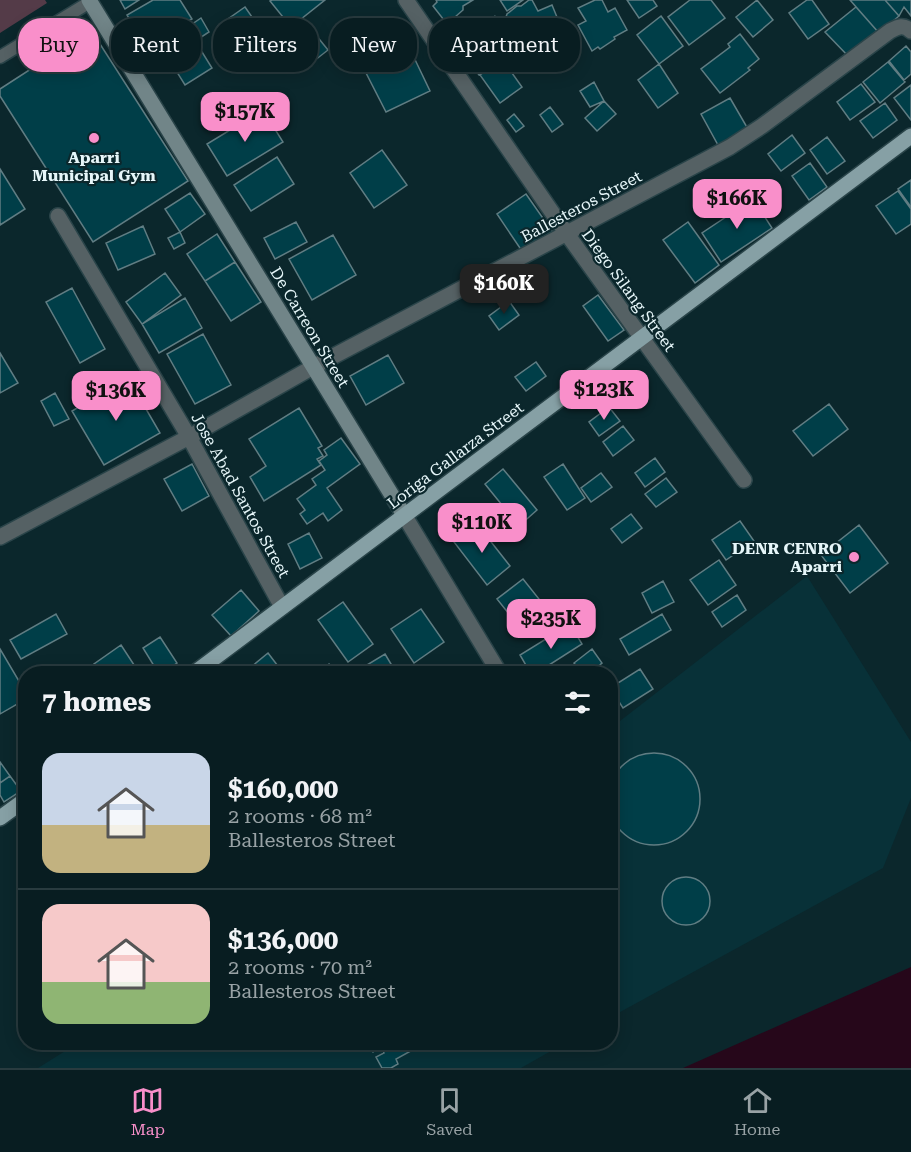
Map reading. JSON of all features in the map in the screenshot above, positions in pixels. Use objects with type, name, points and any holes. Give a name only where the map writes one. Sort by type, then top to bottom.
[{"type":"main road","name":"Loriga Gallarza Street","points":[[204,666],[911,136]]},
{"type":"main road","points":[[0,818],[18,805]]},
{"type":"street","name":"Diego Silang Street","points":[[406,0],[567,234],[744,480]]},
{"type":"street","name":"De Carreon Street","points":[[90,1],[495,666]]},
{"type":"street","name":"Ballesteros Street","points":[[0,537],[189,437],[313,367],[730,147],[890,31],[900,26],[907,27],[911,31]]},
{"type":"street","name":"Jose Abad Santos Street","points":[[57,216],[189,437],[282,607]]},
{"type":"lane","points":[[0,57],[90,1]]},
{"type":"shaded area","points":[[0,0],[45,0],[47,3],[24,18],[18,18],[18,22],[0,33]]},
{"type":"shaded area","points":[[807,576],[911,742],[911,798],[883,868],[618,1013],[618,723]]},
{"type":"shaded area","points":[[911,967],[911,1068],[683,1068]]},
{"type":"shaded area","points":[[67,1050],[553,1050],[521,1068],[38,1068]]},
{"type":"building","points":[[120,0],[139,0],[125,9]]},
{"type":"building","points":[[153,0],[180,0],[191,18],[129,18],[127,15]]},
{"type":"building","points":[[325,0],[302,18],[284,18],[270,1]]},
{"type":"building","points":[[436,0],[473,0],[463,6],[463,10],[454,18],[442,18],[433,6]]},
{"type":"building","points":[[500,0],[523,0],[507,11]]},
{"type":"building","points":[[529,0],[532,0],[538,11],[552,5],[557,18],[506,18],[517,6]]},
{"type":"building","points":[[595,0],[602,0],[608,12],[615,8],[627,30],[600,49],[598,47],[592,51],[580,29],[580,24],[586,21],[578,8]]},
{"type":"building","points":[[627,0],[653,0],[657,6],[639,18]]},
{"type":"building","points":[[690,0],[711,0],[725,18],[689,45],[668,17]]},
{"type":"building","points":[[757,0],[773,20],[753,37],[736,17]]},
{"type":"building","points":[[807,0],[812,0],[829,24],[808,39],[789,13]]},
{"type":"building","points":[[850,0],[885,0],[899,16],[879,33]]},
{"type":"building","points":[[885,0],[911,0],[911,16],[904,7],[899,16]]},
{"type":"building","points":[[245,7],[253,18],[229,18]]},
{"type":"building","points":[[856,7],[879,33],[850,58],[825,32]]},
{"type":"building","points":[[661,16],[683,46],[659,64],[637,35]]},
{"type":"building","points":[[201,18],[209,32],[201,37]]},
{"type":"building","points":[[740,34],[759,59],[748,68],[750,70],[720,93],[701,69],[730,47],[728,44]]},
{"type":"building","points":[[318,38],[328,50],[318,58]]},
{"type":"building","name":"Aparri Municipal Gym","points":[[99,42],[111,61],[111,72],[118,72],[188,181],[93,242],[0,96],[0,89],[26,72],[99,72]]},
{"type":"building","points":[[906,46],[911,52],[911,74],[904,80],[889,61]]},
{"type":"building","points":[[201,53],[212,68],[185,85],[177,72],[201,72]]},
{"type":"building","points":[[888,62],[905,82],[880,103],[863,82]]},
{"type":"building","points":[[417,64],[430,91],[386,112],[366,72],[417,72]]},
{"type":"building","points":[[659,64],[678,93],[658,108],[638,80]]},
{"type":"building","points":[[484,72],[511,72],[522,87],[500,103],[480,75]]},
{"type":"building","points":[[594,82],[604,101],[590,107],[580,91]]},
{"type":"building","points":[[861,84],[875,102],[850,120],[837,102]]},
{"type":"building","points":[[911,85],[911,120],[894,98]]},
{"type":"building","points":[[730,98],[748,129],[718,145],[701,114]]},
{"type":"building","points":[[604,101],[616,114],[597,131],[585,118]]},
{"type":"building","points":[[885,103],[897,120],[873,138],[860,121]]},
{"type":"building","points":[[550,107],[563,124],[552,132],[540,115]]},
{"type":"building","points":[[263,110],[283,142],[227,176],[207,144]]},
{"type":"building","points":[[514,114],[524,126],[516,132],[507,120]]},
{"type":"building","points":[[792,135],[805,153],[781,171],[768,154]]},
{"type":"building","points":[[827,137],[845,161],[827,174],[810,150]]},
{"type":"building","points":[[382,150],[407,185],[374,208],[350,173]]},
{"type":"building","points":[[277,157],[294,184],[251,211],[234,185]]},
{"type":"building","points":[[810,163],[827,187],[809,200],[792,176]]},
{"type":"building","points":[[0,169],[25,209],[0,225]]},
{"type":"building","points":[[911,180],[911,207],[898,189]]},
{"type":"building","points":[[898,191],[911,209],[911,224],[896,234],[876,206]]},
{"type":"building","points":[[190,193],[205,214],[180,232],[165,209]]},
{"type":"building","points":[[526,194],[554,234],[524,254],[497,214]]},
{"type":"building","points":[[753,199],[772,228],[721,262],[702,233]]},
{"type":"building","points":[[296,222],[307,242],[275,259],[264,238]]},
{"type":"building","points":[[688,222],[719,265],[695,283],[663,240]]},
{"type":"building","points":[[143,226],[155,254],[118,270],[106,243]]},
{"type":"building","points":[[180,232],[185,243],[174,249],[168,238]]},
{"type":"building","points":[[217,234],[235,262],[205,281],[187,254]]},
{"type":"building","points":[[333,235],[356,275],[312,300],[289,259]]},
{"type":"building","points":[[235,262],[261,302],[231,321],[205,281]]},
{"type":"building","points":[[165,273],[181,295],[142,324],[126,302]]},
{"type":"building","points":[[72,288],[105,349],[80,363],[46,302]]},
{"type":"building","points":[[598,295],[624,330],[608,341],[583,306]]},
{"type":"building","points":[[185,298],[202,328],[159,353],[142,324]]},
{"type":"building","points":[[509,301],[519,315],[499,330],[489,316]]},
{"type":"building","points":[[203,334],[231,385],[195,404],[167,354]]},
{"type":"building","points":[[0,353],[18,383],[0,393]]},
{"type":"building","points":[[388,355],[404,383],[366,405],[350,376]]},
{"type":"building","points":[[536,362],[546,376],[526,391],[515,377]]},
{"type":"building","points":[[128,378],[160,433],[104,465],[72,411]]},
{"type":"building","points":[[55,393],[69,419],[54,426],[41,401]]},
{"type":"building","points":[[829,404],[848,429],[813,456],[793,431]]},
{"type":"building","points":[[609,407],[620,421],[599,436],[589,422]]},
{"type":"building","points":[[299,408],[322,446],[318,448],[323,456],[317,459],[321,465],[264,501],[250,477],[266,466],[249,439]]},
{"type":"building","points":[[623,426],[634,440],[613,456],[603,442]]},
{"type":"building","points":[[341,438],[360,464],[327,488],[342,510],[328,521],[323,513],[307,524],[300,514],[305,510],[297,499],[316,485],[312,479],[325,470],[319,461],[327,455],[324,450]]},
{"type":"building","points":[[655,458],[665,472],[645,487],[635,473]]},
{"type":"building","points":[[192,464],[209,496],[182,511],[164,479]]},
{"type":"building","points":[[563,464],[585,498],[567,510],[544,477]]},
{"type":"building","points":[[503,469],[537,510],[519,526],[485,484]]},
{"type":"building","points":[[601,473],[612,487],[591,502],[581,488]]},
{"type":"building","points":[[666,478],[677,492],[656,507],[645,494]]},
{"type":"building","points":[[631,514],[642,528],[622,543],[611,529]]},
{"type":"building","points":[[740,521],[754,541],[726,560],[712,540]]},
{"type":"building","points":[[477,524],[510,566],[487,585],[454,542]]},
{"type":"building","points":[[859,525],[888,563],[850,593],[821,555]]},
{"type":"building","points":[[309,533],[322,558],[300,569],[288,544]]},
{"type":"building","points":[[719,560],[736,585],[708,605],[690,580]]},
{"type":"building","points":[[523,579],[539,599],[513,619],[497,599]]},
{"type":"building","points":[[663,581],[674,602],[652,613],[642,593]]},
{"type":"building","points":[[241,590],[259,611],[231,636],[212,615]]},
{"type":"building","points":[[737,595],[746,610],[722,627],[712,612]]},
{"type":"building","points":[[343,602],[373,644],[348,662],[318,620]]},
{"type":"building","points":[[421,609],[444,642],[414,663],[391,629]]},
{"type":"building","points":[[56,614],[67,634],[21,659],[10,640]]},
{"type":"building","points":[[662,614],[671,630],[629,655],[620,639]]},
{"type":"building","points":[[570,624],[582,644],[548,666],[526,666],[520,655]]},
{"type":"building","points":[[160,637],[177,663],[173,666],[154,666],[143,648]]},
{"type":"building","points":[[121,645],[135,666],[95,666],[94,664]]},
{"type":"building","points":[[0,649],[18,679],[18,704],[0,714]]},
{"type":"building","points":[[592,649],[602,663],[598,666],[576,666],[574,663]]},
{"type":"building","points":[[268,653],[278,666],[252,666]]},
{"type":"building","points":[[385,654],[392,666],[365,666]]},
{"type":"building","points":[[640,669],[653,689],[623,708],[618,700],[618,683]]},
{"type":"building","points":[[654,753],[679,761],[692,774],[699,790],[699,808],[692,824],[679,837],[671,841],[663,844],[645,844],[629,837],[618,826],[618,772],[637,757]]},
{"type":"building","points":[[0,762],[10,776],[0,783]]},
{"type":"building","points":[[10,776],[18,787],[18,793],[4,802],[0,795],[0,783]]},
{"type":"building","points":[[686,877],[703,884],[710,901],[703,918],[686,925],[669,918],[662,901],[669,884]]},
{"type":"building","points":[[382,1050],[412,1050],[396,1059],[398,1064],[391,1068],[382,1068],[376,1057],[384,1053]]},
{"type":"place","name":"Aparri Municipal Gym","points":[[94,138]]},
{"type":"place","name":"DENR CENRO Aparri","points":[[854,557]]}]
